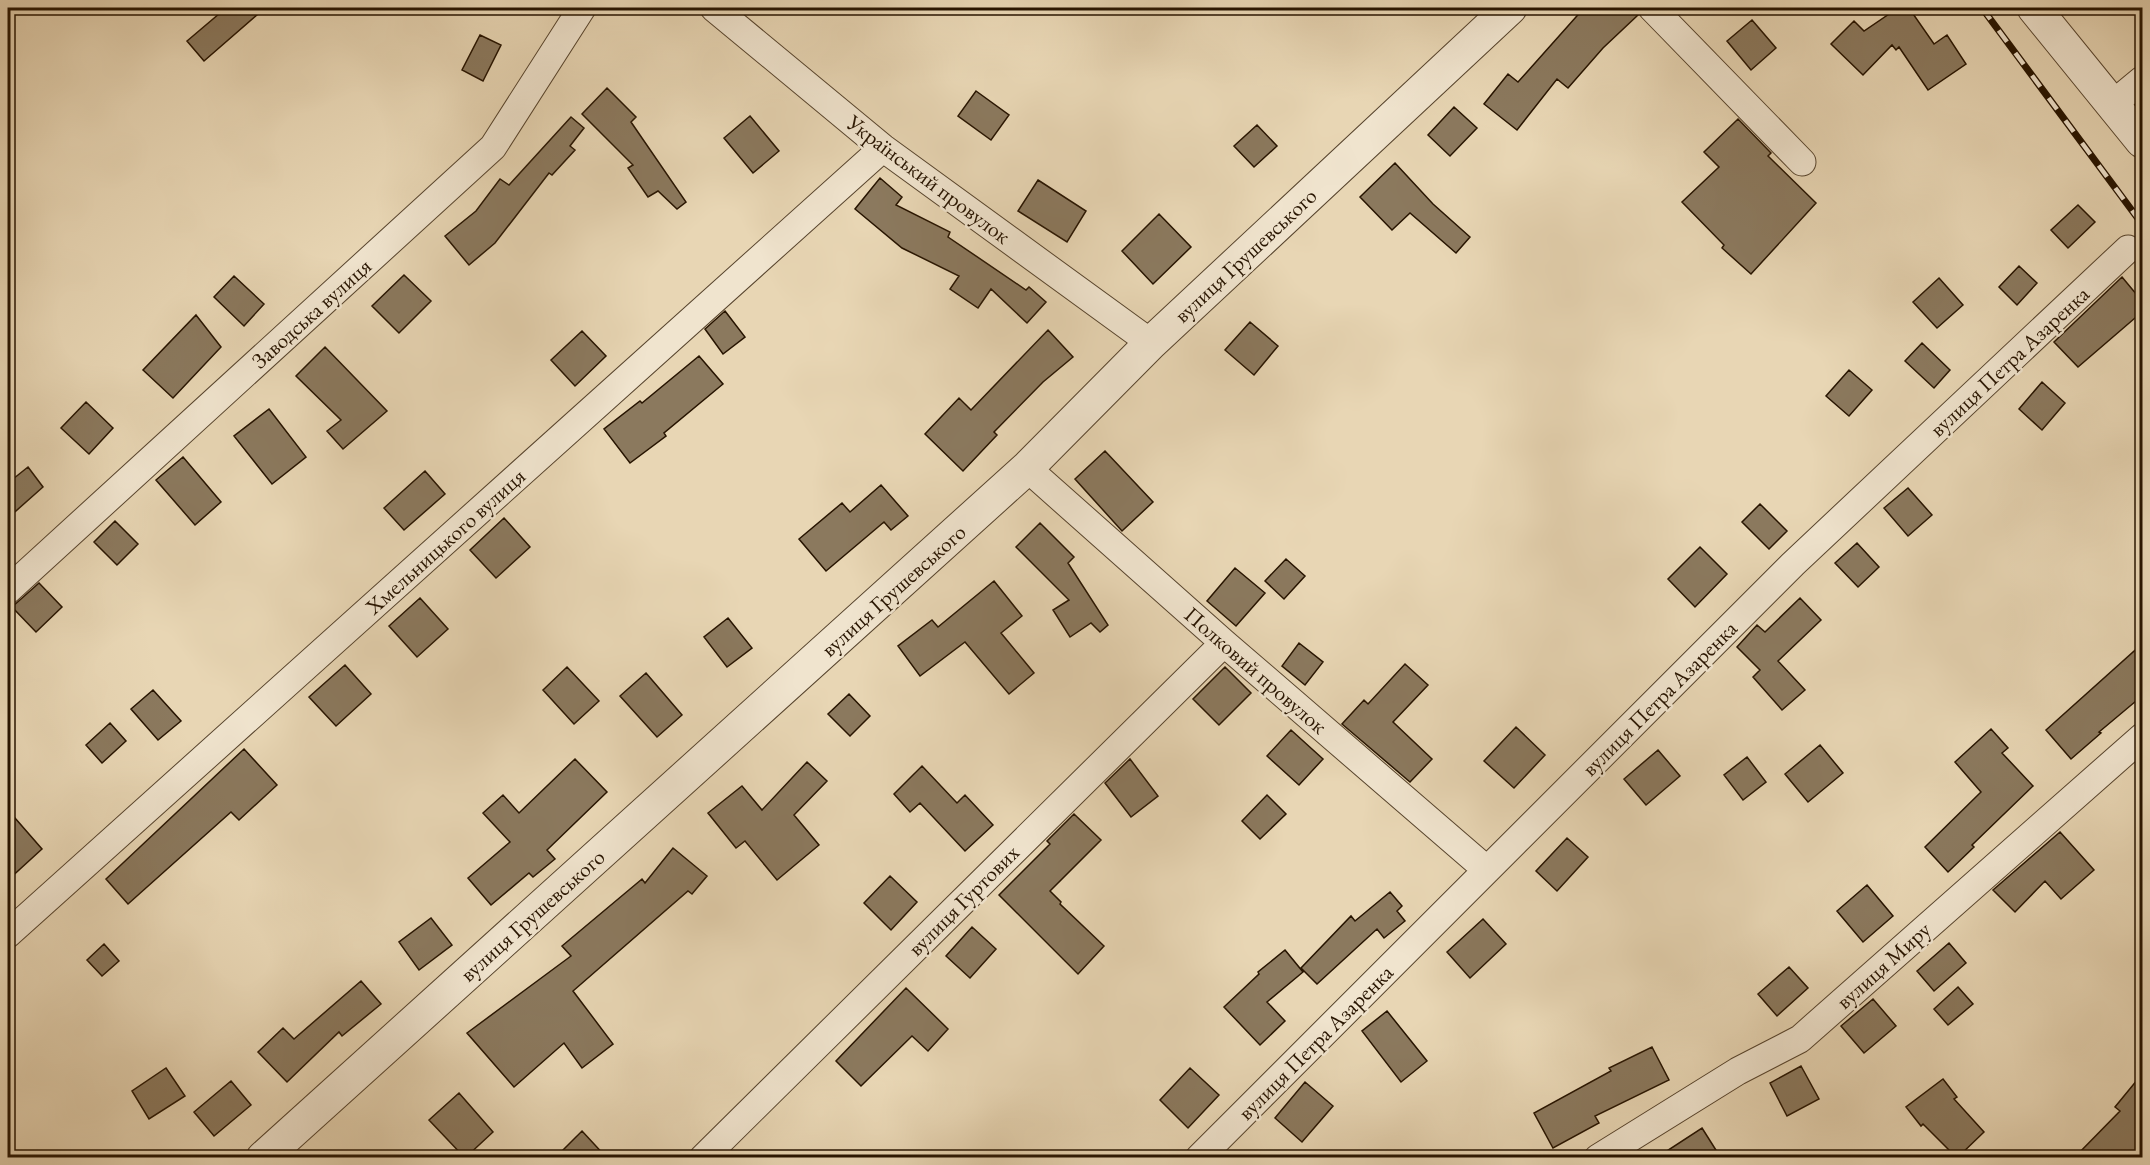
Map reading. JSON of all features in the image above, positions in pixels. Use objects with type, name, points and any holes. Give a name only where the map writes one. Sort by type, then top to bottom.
[{"type":"street","name":"Заводська вулиця","points":[[8,590],[493,147],[582,8]]},
{"type":"street","name":"Український провулок","points":[[714,8],[883,148],[1151,343]]},
{"type":"street","name":"вулиця Грушевського","points":[[263,1158],[1028,468],[1151,343],[1510,8]]},
{"type":"street","points":[[1652,8],[1802,162]]},
{"type":"street","points":[[2034,8],[2142,141]]},
{"type":"street","points":[[2113,104],[2142,80]]},
{"type":"street","name":"Хмельницького вулиця","points":[[8,934],[883,148]]},
{"type":"street","name":"вулиця Петра Азаренка","points":[[1199,1158],[1793,564],[2128,249]]},
{"type":"street","name":"Полковий провулок","points":[[1028,468],[1224,643],[1487,870]]},
{"type":"street","name":"вулиця Гуртових","points":[[703,1158],[1224,643]]},
{"type":"street","name":"вулиця Миру","points":[[1598,1158],[1738,1071],[1800,1039],[2142,738]]},
{"type":"building","points":[[226,8],[265,8],[204,61],[187,41]]},
{"type":"building","points":[[1584,8],[1637,8],[1638,15],[1603,48],[1568,88],[1557,79],[1517,130],[1484,104],[1508,74],[1518,82]]},
{"type":"building","points":[[1898,8],[1909,8],[1934,44],[1947,35],[1966,64],[1928,90],[1899,47],[1896,50],[1892,45],[1863,75],[1831,44],[1854,21],[1864,31]]},
{"type":"building","points":[[1752,20],[1776,48],[1751,70],[1727,41]]},
{"type":"building","points":[[480,35],[501,45],[483,81],[462,70]]},
{"type":"building","points":[[607,88],[636,117],[631,122],[686,202],[677,209],[658,191],[648,197],[628,168],[633,165],[582,114]]},
{"type":"building","points":[[976,91],[1009,115],[991,140],[958,116]]},
{"type":"building","points":[[1454,107],[1477,128],[1450,156],[1428,135]]},
{"type":"building","points":[[750,116],[779,151],[753,173],[724,138]]},
{"type":"building","points":[[571,117],[584,128],[570,146],[575,150],[552,175],[549,173],[495,243],[469,265],[445,236],[476,211],[500,179],[509,185]]},
{"type":"building","points":[[1738,119],[1771,153],[1768,156],[1816,203],[1751,274],[1722,248],[1724,245],[1682,202],[1719,167],[1704,152]]},
{"type":"building","points":[[1257,125],[1277,146],[1254,167],[1234,146]]},
{"type":"building","points":[[1395,163],[1433,204],[1470,237],[1456,253],[1410,213],[1392,230],[1360,197]]},
{"type":"building","points":[[880,178],[902,197],[896,205],[950,232],[948,237],[1026,290],[1029,287],[1046,302],[1027,323],[991,289],[978,308],[950,289],[959,276],[902,248],[855,209]]},
{"type":"building","points":[[1038,180],[1086,211],[1067,242],[1018,211]]},
{"type":"building","points":[[2078,205],[2095,222],[2068,248],[2051,230]]},
{"type":"building","points":[[1159,214],[1191,247],[1153,284],[1122,251]]},
{"type":"building","points":[[2019,266],[2037,283],[2017,305],[1999,287]]},
{"type":"building","points":[[404,275],[431,301],[399,333],[372,306]]},
{"type":"building","points":[[234,276],[264,304],[244,326],[214,297]]},
{"type":"building","points":[[2122,277],[2142,301],[2142,312],[2078,367],[2054,342]]},
{"type":"building","points":[[1939,278],[1963,305],[1937,328],[1913,302]]},
{"type":"building","points":[[725,311],[745,337],[723,354],[705,329]]},
{"type":"building","points":[[196,315],[221,347],[173,398],[143,370]]},
{"type":"building","points":[[1250,322],[1278,346],[1254,375],[1225,350]]},
{"type":"building","points":[[1048,330],[1073,357],[1043,382],[994,432],[997,435],[963,471],[925,434],[959,398],[971,410]]},
{"type":"building","points":[[582,331],[606,356],[575,386],[551,360]]},
{"type":"building","points":[[1922,343],[1950,370],[1934,388],[1905,361]]},
{"type":"building","points":[[325,347],[387,411],[343,449],[327,431],[341,420],[296,376]]},
{"type":"building","points":[[699,356],[723,384],[664,433],[666,436],[630,463],[604,429],[640,401],[642,403]]},
{"type":"building","points":[[1849,370],[1872,390],[1849,416],[1826,396]]},
{"type":"building","points":[[2042,382],[2065,403],[2042,430],[2019,409]]},
{"type":"building","points":[[86,402],[113,428],[89,454],[61,428]]},
{"type":"building","points":[[269,409],[306,457],[272,484],[234,436]]},
{"type":"building","points":[[1105,451],[1153,502],[1122,531],[1075,479]]},
{"type":"building","points":[[183,457],[221,502],[195,525],[156,480]]},
{"type":"building","points":[[28,467],[43,487],[8,518],[8,483]]},
{"type":"building","points":[[425,471],[445,494],[404,530],[384,508]]},
{"type":"building","points":[[881,485],[908,516],[891,530],[884,522],[826,571],[799,539],[842,503],[850,512]]},
{"type":"building","points":[[1908,488],[1932,515],[1908,536],[1884,508]]},
{"type":"building","points":[[1760,504],[1787,531],[1769,549],[1742,522]]},
{"type":"building","points":[[504,518],[530,547],[496,578],[470,550]]},
{"type":"building","points":[[115,521],[138,544],[117,565],[94,542]]},
{"type":"building","points":[[1040,523],[1074,557],[1068,563],[1108,625],[1100,632],[1091,623],[1070,637],[1053,610],[1069,600],[1016,547]]},
{"type":"building","points":[[1857,543],[1879,567],[1858,587],[1835,563]]},
{"type":"building","points":[[1700,547],[1727,574],[1695,607],[1668,579]]},
{"type":"building","points":[[1286,559],[1305,576],[1284,599],[1265,581]]},
{"type":"building","points":[[1235,568],[1265,593],[1236,626],[1207,601]]},
{"type":"building","points":[[994,581],[1022,616],[1001,633],[1034,673],[1009,694],[965,642],[920,676],[898,646],[932,620],[938,627]]},
{"type":"building","points":[[39,583],[62,607],[36,632],[12,607]]},
{"type":"building","points":[[420,598],[448,629],[417,657],[389,626]]},
{"type":"building","points":[[1800,598],[1821,620],[1778,661],[1805,690],[1782,710],[1753,677],[1760,670],[1737,647],[1757,625],[1765,632]]},
{"type":"building","points":[[728,618],[752,648],[727,667],[704,637]]},
{"type":"building","points":[[1299,643],[1323,662],[1305,685],[1282,666]]},
{"type":"building","points":[[2142,644],[2142,696],[2071,759],[2046,730]]},
{"type":"building","points":[[1405,664],[1428,685],[1393,722],[1432,759],[1410,782],[1342,724],[1364,700],[1368,704]]},
{"type":"building","points":[[345,665],[371,694],[336,726],[309,697]]},
{"type":"building","points":[[567,667],[599,701],[574,724],[543,690]]},
{"type":"building","points":[[1225,667],[1251,693],[1219,725],[1193,699]]},
{"type":"building","points":[[646,673],[682,715],[657,737],[620,696]]},
{"type":"building","points":[[153,690],[181,721],[158,740],[131,709]]},
{"type":"building","points":[[849,694],[870,716],[850,736],[828,714]]},
{"type":"building","points":[[110,723],[126,741],[102,763],[86,745]]},
{"type":"building","points":[[1516,727],[1545,755],[1514,788],[1484,761]]},
{"type":"building","points":[[1991,729],[2008,748],[2002,753],[2033,786],[1972,845],[1974,847],[1948,872],[1925,847],[1981,792],[1955,762]]},
{"type":"building","points":[[1291,730],[1323,759],[1299,785],[1267,756]]},
{"type":"building","points":[[1820,745],[1843,773],[1808,802],[1785,774]]},
{"type":"building","points":[[244,749],[277,785],[239,820],[231,812],[128,904],[106,879]]},
{"type":"building","points":[[1658,750],[1680,776],[1646,805],[1624,779]]},
{"type":"building","points":[[1747,757],[1766,782],[1743,800],[1724,775]]},
{"type":"building","points":[[575,759],[607,792],[547,850],[555,859],[533,877],[529,873],[491,905],[468,878],[510,842],[483,813],[503,795],[519,813]]},
{"type":"building","points":[[1130,759],[1158,796],[1131,817],[1105,783]]},
{"type":"building","points":[[807,762],[827,781],[794,815],[819,845],[777,880],[745,841],[736,848],[708,813],[742,786],[762,810]]},
{"type":"building","points":[[922,766],[957,803],[965,795],[993,825],[965,851],[920,803],[910,812],[894,794]]},
{"type":"building","points":[[1267,795],[1286,814],[1260,839],[1242,821]]},
{"type":"building","points":[[8,810],[42,849],[8,880]]},
{"type":"building","points":[[1074,814],[1101,840],[1050,891],[1061,902],[1060,904],[1104,946],[1078,974],[999,895],[1050,844],[1047,841]]},
{"type":"building","points":[[2060,832],[2094,870],[2061,899],[2045,881],[2015,912],[1993,890]]},
{"type":"building","points":[[1567,838],[1588,857],[1557,891],[1536,871]]},
{"type":"building","points":[[673,848],[707,876],[692,894],[688,891],[573,991],[613,1044],[582,1068],[564,1043],[514,1087],[467,1033],[571,956],[562,946],[642,879],[645,883]]},
{"type":"building","points":[[890,876],[917,902],[891,930],[864,903]]},
{"type":"building","points":[[1867,885],[1893,916],[1863,942],[1837,911]]},
{"type":"building","points":[[1390,892],[1402,906],[1397,911],[1405,921],[1384,938],[1377,929],[1317,984],[1301,968],[1351,916],[1355,921]]},
{"type":"building","points":[[431,918],[452,945],[419,970],[399,942]]},
{"type":"building","points":[[1483,919],[1506,944],[1470,978],[1447,952]]},
{"type":"building","points":[[972,927],[996,949],[970,978],[946,956]]},
{"type":"building","points":[[1949,943],[1966,963],[1934,991],[1917,971]]},
{"type":"building","points":[[104,944],[119,961],[102,976],[87,960]]},
{"type":"building","points":[[1285,950],[1303,972],[1267,1002],[1285,1021],[1260,1045],[1224,1007],[1259,974],[1258,972]]},
{"type":"building","points":[[1789,967],[1808,988],[1777,1016],[1758,994]]},
{"type":"building","points":[[361,981],[381,1004],[342,1036],[339,1032],[287,1082],[258,1052],[283,1028],[294,1039]]},
{"type":"building","points":[[1958,987],[1973,1004],[1948,1025],[1934,1009]]},
{"type":"building","points":[[906,988],[948,1029],[928,1051],[912,1036],[861,1086],[836,1061]]},
{"type":"building","points":[[1873,999],[1896,1026],[1864,1053],[1841,1026]]},
{"type":"building","points":[[1387,1011],[1427,1061],[1401,1082],[1362,1031]]},
{"type":"building","points":[[1652,1047],[1669,1080],[1595,1116],[1599,1123],[1553,1148],[1534,1113],[1611,1071],[1609,1068]]},
{"type":"building","points":[[1801,1066],[1819,1099],[1787,1116],[1770,1083]]},
{"type":"building","points":[[166,1068],[185,1096],[149,1119],[132,1091]]},
{"type":"building","points":[[1190,1068],[1219,1095],[1188,1128],[1160,1100]]},
{"type":"building","points":[[2142,1074],[2142,1158],[2074,1158],[2120,1111],[2115,1107]]},
{"type":"building","points":[[1943,1079],[1957,1097],[1954,1099],[1984,1132],[1957,1158],[1923,1124],[1921,1126],[1906,1107]]},
{"type":"building","points":[[231,1081],[251,1105],[214,1136],[194,1112]]},
{"type":"building","points":[[1305,1082],[1333,1106],[1302,1142],[1275,1118]]},
{"type":"building","points":[[459,1093],[493,1132],[465,1158],[429,1120]]},
{"type":"building","points":[[1702,1128],[1721,1158],[1656,1158]]},
{"type":"building","points":[[582,1131],[607,1158],[555,1158]]},
{"type":"railway","points":[[1982,8],[2142,224]]}]
